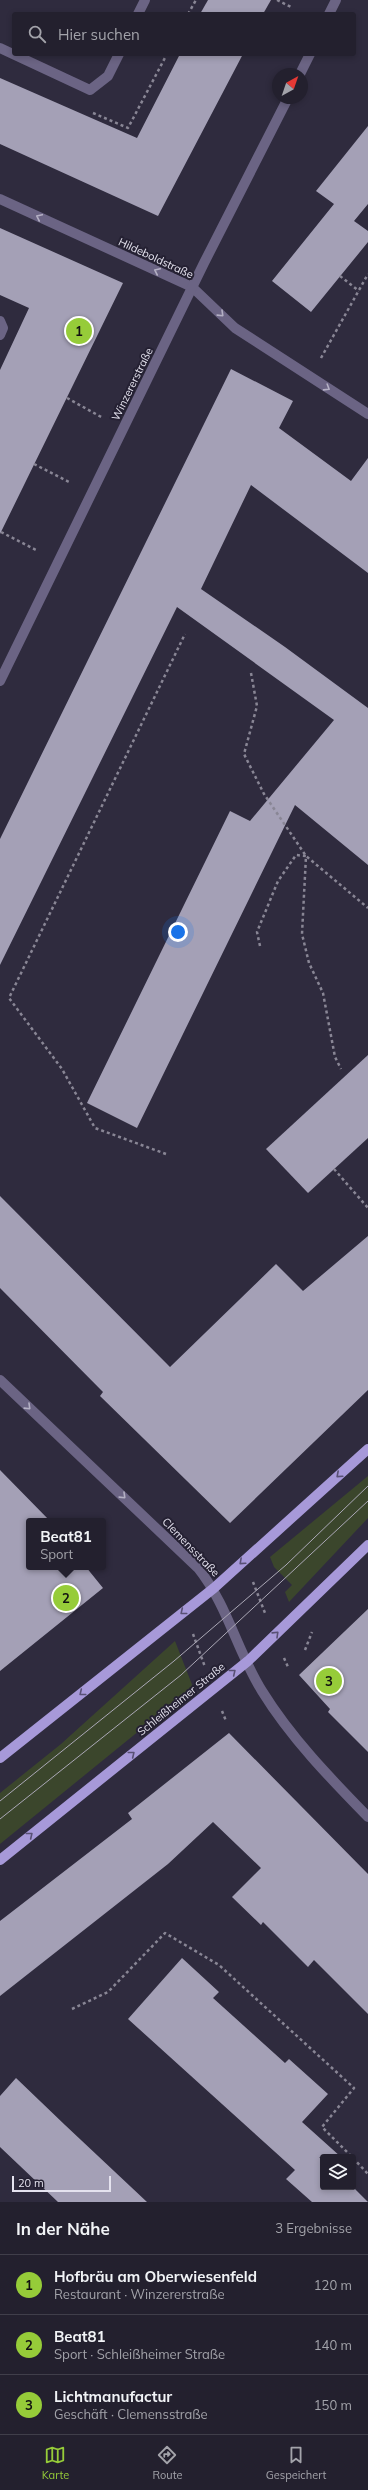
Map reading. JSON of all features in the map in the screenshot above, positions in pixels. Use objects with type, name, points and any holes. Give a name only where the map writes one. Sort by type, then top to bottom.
[{"type":"main road","points":[[0,1758],[214,1588],[243,1560],[368,1449]]},
{"type":"main road","name":"Schleißheimer Straße","points":[[0,1860],[248,1661],[368,1545]]},
{"type":"street","points":[[139,12],[145,0]]},
{"type":"street","points":[[330,12],[336,0]]},
{"type":"street","points":[[0,48],[12,54]]},
{"type":"street","points":[[17,56],[90,90],[108,76],[118,56]]},
{"type":"street","points":[[303,68],[309,56]]},
{"type":"street","name":"Winzererstraße","points":[[0,681],[192,287],[285,104]]},
{"type":"street","name":"Hildeboldstraße","points":[[0,199],[192,287],[235,328],[310,378],[368,414]]},
{"type":"street","points":[[0,321],[3,328],[0,335]]},
{"type":"street","name":"Clemensstraße","points":[[0,1380],[198,1568],[214,1588],[261,1690],[314,1760],[368,1817]]},
{"type":"path","points":[[189,12],[196,0]]},
{"type":"path","points":[[277,0],[293,8]]},
{"type":"path","points":[[310,378],[368,274]]},
{"type":"path","points":[[340,276],[359,290]]},
{"type":"path","points":[[67,398],[123,429]]},
{"type":"path","points":[[34,464],[92,494]]},
{"type":"path","points":[[1,532],[59,562]]},
{"type":"path","points":[[166,1154],[95,1128],[62,1070],[9,998],[185,634]]},
{"type":"path","points":[[251,673],[257,706],[244,754],[264,794],[306,856],[368,908]]},
{"type":"path","points":[[260,946],[257,932],[278,881],[296,855],[306,856]]},
{"type":"path","points":[[306,856],[302,934],[309,963],[323,993],[335,1057],[342,1069]]},
{"type":"path","points":[[334,1169],[368,1208]]},
{"type":"path","points":[[243,1560],[288,1667]]},
{"type":"path","points":[[186,1610],[212,1689],[226,1721]]},
{"type":"path","points":[[72,2009],[108,1992],[165,1933],[219,1965],[354,2088],[322,2127],[348,2154]]},
{"type":"path","points":[[356,2162],[368,2174]]},
{"type":"green space","points":[[368,1476],[368,1518],[289,1602],[285,1592],[292,1585],[274,1567],[270,1557]]},
{"type":"green space","points":[[175,1641],[193,1687],[0,1844],[0,1793],[61,1744]]},
{"type":"building","points":[[208,0],[271,0],[264,12],[201,12]]},
{"type":"building","points":[[179,56],[242,56],[158,216],[0,144],[0,78],[137,138]]},
{"type":"building","points":[[368,126],[368,204],[354,221],[368,231],[368,242],[311,312],[272,281],[334,204],[316,191]]},
{"type":"building","points":[[0,228],[123,283],[0,534],[0,370],[29,308],[0,295]]},
{"type":"building","points":[[231,369],[293,401],[279,428],[351,481],[368,458],[368,573],[251,485],[201,589],[285,647],[368,708],[368,865],[295,805],[137,1128],[87,1103],[230,811],[250,821],[334,720],[177,607],[0,965],[0,839]]},
{"type":"building","points":[[368,1055],[368,1138],[308,1193],[266,1149]]},
{"type":"building","points":[[0,1196],[170,1367],[276,1264],[303,1291],[368,1236],[368,1390],[230,1523],[100,1396],[103,1392],[0,1288]]},
{"type":"building","points":[[0,1470],[47,1518],[26,1518],[26,1570],[88,1570],[103,1588],[0,1671]]},
{"type":"building","points":[[368,1609],[368,1752],[328,1712],[330,1709],[299,1675]]},
{"type":"building","points":[[229,1733],[368,1874],[368,2014],[314,1960],[308,1967],[263,1922],[261,1925],[232,1897],[261,1868],[213,1822],[168,1864],[0,1996],[0,1921],[132,1819],[128,1813]]},
{"type":"building","points":[[182,1958],[219,1992],[213,1998],[285,2063],[289,2059],[328,2094],[302,2122],[338,2154],[320,2154],[320,2190],[356,2190],[368,2202],[312,2202],[286,2179],[295,2170],[128,2019]]},
{"type":"building","points":[[16,2078],[147,2202],[58,2202],[0,2147],[0,2096]]},
{"type":"tram line","points":[[0,1801],[174,1661],[286,1565],[368,1486]]},
{"type":"tram line","points":[[0,1819],[181,1675],[368,1501]]},
{"type":"place","name":"Hofbräu am Oberwiesenfeld","points":[[79,331]]},
{"type":"place","name":"Beat81","points":[[66,1598]]},
{"type":"place","name":"Lichtmanufactur","points":[[329,1681]]}]
